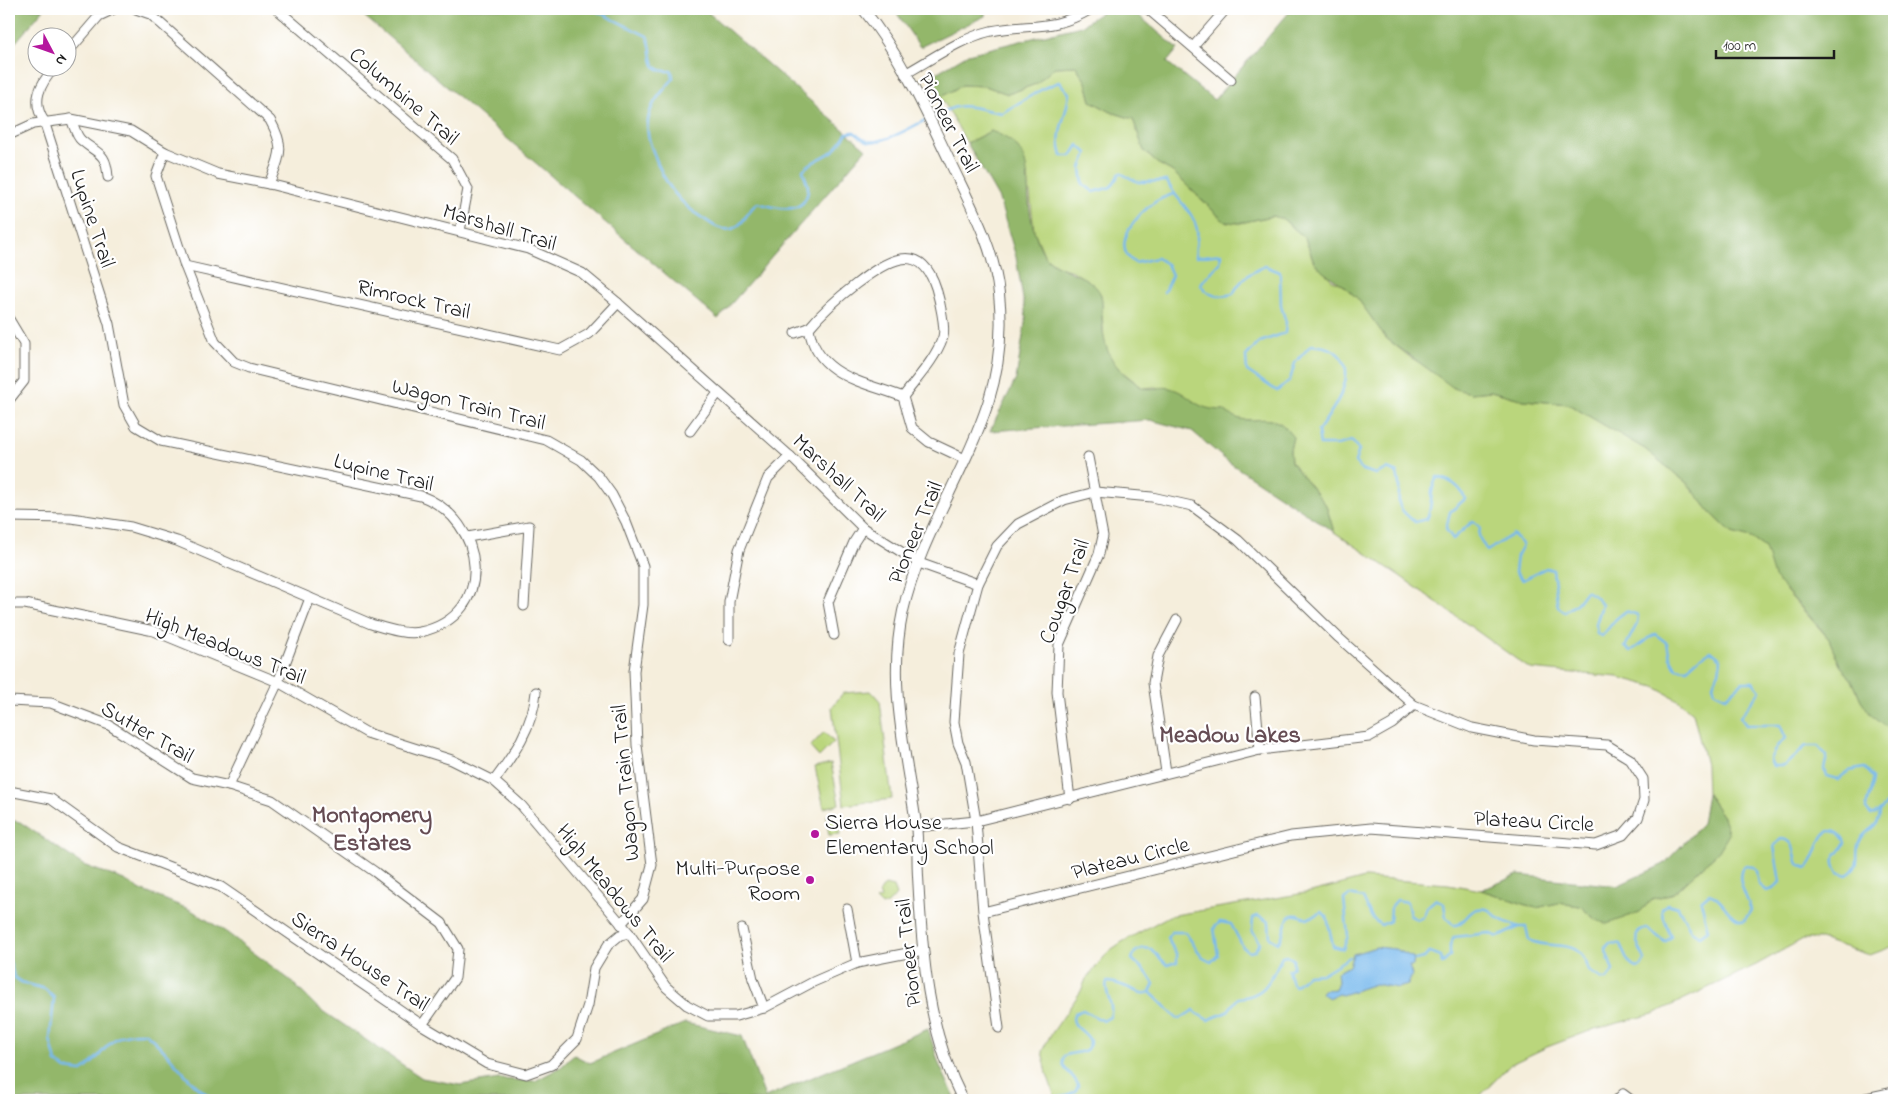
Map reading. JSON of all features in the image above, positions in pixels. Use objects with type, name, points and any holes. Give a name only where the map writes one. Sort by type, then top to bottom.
[{"type":"main road","name":"Pioneer Trail","points":[[863,9],[881,33],[905,74],[936,134],[982,231],[991,255],[999,294],[999,344],[992,386],[980,423],[919,563],[903,612],[896,670],[903,742],[916,827],[927,991],[940,1045],[963,1100]]},
{"type":"street","points":[[78,40],[95,20],[114,9]]},
{"type":"street","points":[[136,9],[150,14],[270,120],[280,138],[280,156],[269,184]]},
{"type":"street","name":"Columbine Trail","points":[[277,9],[452,159],[468,189],[460,231]]},
{"type":"street","points":[[905,74],[966,41],[991,32],[1054,25],[1076,18],[1092,9]]},
{"type":"street","points":[[1148,9],[1231,80]]},
{"type":"street","points":[[1193,47],[1226,9]]},
{"type":"street","name":"Lupine Trail","points":[[9,517],[71,518],[131,527],[177,541],[386,629],[419,633],[450,618],[471,595],[475,578],[474,560],[468,537],[448,511],[436,501],[421,496],[161,441],[136,426],[124,405],[109,324],[44,121],[38,113],[37,98],[41,83],[45,78]]},
{"type":"street","points":[[71,119],[79,139],[102,154],[107,163],[108,177]]},
{"type":"street","name":"Marshall Trail","points":[[9,135],[44,121],[71,119],[131,131],[165,152],[218,174],[269,184],[377,213],[460,231],[528,249],[582,273],[790,456],[864,528],[919,563],[978,584]]},
{"type":"street","name":"Wagon Train Trail","points":[[165,152],[156,176],[186,266],[215,342],[234,362],[249,368],[546,440],[581,460],[599,477],[612,495],[643,566],[642,605],[634,671],[636,745],[652,864],[643,899],[621,924]]},
{"type":"street","points":[[795,333],[809,328],[822,312],[881,264],[897,258],[913,260],[924,266],[932,277],[938,295],[944,334],[936,354],[902,396]]},
{"type":"street","name":"Rimrock Trail","points":[[186,266],[560,350],[589,334],[618,303]]},
{"type":"street","points":[[9,320],[24,344],[24,381],[9,400]]},
{"type":"street","points":[[809,328],[811,343],[820,358],[834,370],[902,396]]},
{"type":"street","points":[[690,431],[718,393]]},
{"type":"street","points":[[902,396],[912,428],[929,442],[965,459]]},
{"type":"street","points":[[729,640],[729,602],[739,550],[768,478],[790,456]]},
{"type":"street","name":"Cougar Trail","points":[[1070,799],[1057,692],[1059,645],[1099,554],[1103,536],[1088,457]]},
{"type":"street","points":[[999,1028],[983,912],[976,821],[966,762],[958,742],[954,722],[959,654],[978,584],[997,546],[1018,524],[1064,500],[1095,492]]},
{"type":"street","name":"Plateau Circle","points":[[983,912],[1291,836],[1371,828],[1596,845],[1623,835],[1638,818],[1644,800],[1643,779],[1630,759],[1607,745],[1534,740],[1472,728],[1414,705],[1339,638],[1238,540],[1192,506],[1152,498],[1095,492]]},
{"type":"street","points":[[468,537],[529,526],[524,606]]},
{"type":"street","points":[[834,635],[828,602],[854,542],[864,528]]},
{"type":"street","points":[[229,786],[278,682],[310,598]]},
{"type":"street","name":"High Meadows Trail","points":[[9,604],[24,604],[154,631],[278,682],[367,733],[452,760],[494,781],[521,805],[621,924],[666,987],[694,1009],[708,1016],[736,1016],[764,1008],[813,982],[857,964],[923,950]]},
{"type":"street","points":[[1166,772],[1153,683],[1158,656],[1176,620]]},
{"type":"street","points":[[494,781],[518,750],[535,708],[536,692]]},
{"type":"street","points":[[1255,697],[1260,750]]},
{"type":"street","name":"Sutter Trail","points":[[9,701],[51,703],[109,725],[192,778],[229,786],[272,800],[375,872],[442,923],[458,949],[455,978],[422,1025]]},
{"type":"street","points":[[916,827],[976,821],[1260,750],[1369,737],[1392,724],[1414,705]]},
{"type":"street","name":"Sierra House Trail","points":[[9,791],[51,799],[118,847],[221,887],[422,1025],[486,1064],[526,1074],[551,1065],[577,1039],[588,1005],[594,968],[608,945],[620,935],[628,933]]},
{"type":"street","points":[[847,908],[857,964]]},
{"type":"street","points":[[742,929],[753,978],[764,1008]]},
{"type":"street","points":[[1857,1100],[1894,1092]]},
{"type":"street","points":[[1617,1100],[1623,1094],[1631,1100]]},
{"type":"green space","points":[[9,9],[44,9],[9,50]]},
{"type":"green space","points":[[356,9],[704,9],[866,149],[718,319]]},
{"type":"green space","points":[[894,9],[985,9],[985,16],[920,47]]},
{"type":"green space","points":[[1106,9],[1131,9],[1178,49],[1167,62],[1214,100],[1292,9],[1894,9],[1894,726],[1885,726],[1871,715],[1861,700],[1852,680],[1840,665],[1829,639],[1774,577],[1765,548],[1751,538],[1732,533],[1711,513],[1688,484],[1645,449],[1568,404],[1524,400],[1491,391],[1471,393],[1455,389],[1386,338],[1358,299],[1343,285],[1323,272],[1314,262],[1305,238],[1283,219],[1272,216],[1240,223],[1225,222],[1173,172],[1157,163],[1144,151],[1133,119],[1111,112],[1091,101],[1086,82],[1076,66],[1055,67],[1036,84],[1008,94],[985,86],[962,85],[941,97],[931,76],[968,54],[1081,26]]},
{"type":"green space","points":[[1076,66],[1086,82],[1091,101],[1111,112],[1133,119],[1144,151],[1157,163],[1173,172],[1225,222],[1240,223],[1272,216],[1283,219],[1305,238],[1314,262],[1332,280],[1343,285],[1358,299],[1386,338],[1410,357],[1471,393],[1491,391],[1524,400],[1568,404],[1645,449],[1688,484],[1711,513],[1732,533],[1751,538],[1765,548],[1786,591],[1829,639],[1840,665],[1852,680],[1861,700],[1885,726],[1894,726],[1894,946],[1870,955],[1820,939],[1803,939],[1756,965],[1653,1014],[1595,1029],[1547,1047],[1511,1064],[1476,1100],[1056,1100],[1047,1074],[1042,1051],[1050,1036],[1081,991],[1086,979],[1109,951],[1169,916],[1311,892],[1365,878],[1448,884],[1481,890],[1536,908],[1558,903],[1580,906],[1596,920],[1640,912],[1652,899],[1674,893],[1719,851],[1723,817],[1707,794],[1706,765],[1693,713],[1678,700],[1655,687],[1618,677],[1530,669],[1400,576],[1334,532],[1326,505],[1291,462],[1290,450],[1293,437],[1272,421],[1234,419],[1224,410],[1211,410],[1198,406],[1181,393],[1155,387],[1143,388],[1120,370],[1110,359],[1104,344],[1101,295],[1093,285],[1073,271],[1059,267],[1045,257],[1034,231],[1028,176],[991,131],[967,143],[941,97],[962,85],[985,86],[1008,94],[1036,84],[1055,67]]},
{"type":"green space","points":[[991,131],[1005,137],[1021,153],[1027,173],[1032,221],[1042,251],[1054,264],[1089,281],[1101,295],[1105,343],[1111,358],[1121,371],[1142,387],[1170,388],[1184,394],[1205,408],[1224,410],[1239,419],[1265,419],[1282,424],[1293,437],[1290,450],[1291,462],[1326,505],[1334,532],[1227,461],[1192,431],[1150,420],[990,431],[1016,379],[1026,317],[1016,257],[999,199],[967,143]]},
{"type":"green space","points":[[871,691],[880,701],[892,799],[844,805],[832,707],[843,693]]},
{"type":"green space","points":[[824,732],[834,742],[819,757],[810,747]]},
{"type":"green space","points":[[831,763],[839,804],[824,808],[815,767]]},
{"type":"green space","points":[[1707,794],[1723,817],[1729,834],[1719,851],[1674,893],[1652,899],[1640,912],[1607,924],[1596,920],[1580,906],[1558,903],[1536,908],[1481,890],[1518,875],[1617,886],[1664,864],[1702,824]]},
{"type":"green space","points":[[837,815],[840,834],[829,835],[826,816]]},
{"type":"green space","points":[[9,820],[20,822],[83,865],[124,880],[143,891],[191,910],[226,932],[290,980],[316,1006],[422,1078],[460,1085],[499,1079],[535,1081],[561,1067],[574,1055],[590,1063],[685,1023],[742,1036],[765,1097],[928,1029],[939,1064],[956,1100],[9,1100]]},
{"type":"green space","points":[[885,885],[893,887],[896,895],[888,904],[882,906],[876,900],[881,898],[879,893]]},
{"type":"water","points":[[1376,947],[1395,949],[1414,958],[1413,966],[1409,966],[1412,975],[1408,985],[1398,988],[1375,984],[1329,998],[1321,993],[1323,990],[1335,989],[1338,982],[1337,972],[1349,966],[1353,954]]},
{"type":"waterway","points":[[592,9],[647,36],[650,42],[654,65],[663,71],[672,71],[673,79],[657,98],[649,115],[648,130],[650,142],[658,165],[674,193],[697,215],[722,229],[736,227],[758,203],[780,208],[795,207],[801,204],[806,199],[808,190],[803,170],[834,150],[847,133],[854,132],[868,141],[881,140],[898,134],[927,119]]},
{"type":"waterway","points":[[932,117],[952,108],[967,106],[1002,113],[1044,88],[1059,82],[1069,93],[1059,139],[1062,156],[1071,156],[1078,145],[1087,153],[1081,168],[1083,184],[1094,192],[1111,187],[1120,173],[1138,182],[1167,181],[1195,222],[1197,229],[1196,257],[1221,254],[1220,263],[1200,284],[1207,292],[1218,296],[1233,294],[1246,277],[1265,266],[1280,272],[1281,306],[1286,322],[1285,333],[1260,342],[1246,356],[1247,371],[1277,391],[1290,380],[1295,363],[1311,345],[1329,348],[1341,357],[1345,367],[1346,378],[1338,401],[1318,431],[1320,445],[1338,445],[1352,441],[1359,450],[1355,462],[1362,470],[1376,474],[1387,469],[1397,473],[1399,504],[1401,509],[1415,522],[1427,519],[1434,483],[1437,477],[1454,484],[1461,490],[1465,499],[1450,512],[1446,529],[1453,539],[1473,521],[1480,527],[1479,537],[1487,551],[1513,534],[1523,545],[1517,556],[1515,572],[1523,580],[1546,568],[1553,570],[1558,607],[1565,612],[1577,603],[1586,591],[1596,597],[1602,605],[1596,624],[1597,634],[1602,636],[1616,619],[1626,611],[1638,615],[1637,624],[1625,647],[1631,651],[1655,634],[1667,643],[1670,657],[1676,668],[1687,669],[1699,658],[1711,651],[1721,659],[1719,672],[1713,684],[1715,692],[1726,697],[1743,682],[1753,682],[1760,691],[1740,717],[1746,725],[1780,725],[1786,738],[1777,746],[1770,759],[1773,766],[1784,766],[1806,746],[1818,746],[1827,756],[1824,769],[1826,776],[1838,779],[1849,771],[1864,768],[1873,778],[1866,809],[1871,815],[1880,811],[1894,795]]},
{"type":"waterway","points":[[1164,292],[1172,275],[1167,264],[1157,258],[1135,263],[1128,256],[1125,248],[1125,239],[1134,222],[1148,207],[1173,194]]},
{"type":"waterway","points":[[1415,960],[1424,958],[1430,952],[1441,956],[1442,964],[1450,956],[1450,945],[1454,937],[1489,933],[1498,937],[1519,927],[1526,927],[1529,940],[1572,948],[1579,952],[1585,960],[1589,971],[1602,979],[1607,979],[1613,971],[1605,948],[1610,943],[1620,944],[1628,961],[1636,968],[1641,967],[1645,960],[1637,942],[1637,933],[1647,928],[1665,942],[1671,937],[1662,913],[1662,909],[1667,904],[1678,907],[1691,931],[1700,936],[1708,930],[1701,901],[1709,894],[1719,900],[1734,917],[1744,921],[1751,910],[1742,887],[1741,871],[1744,866],[1754,867],[1757,871],[1759,884],[1767,891],[1773,889],[1780,882],[1774,846],[1781,839],[1790,842],[1794,848],[1798,864],[1807,868],[1826,832],[1838,833],[1843,837],[1845,843],[1835,856],[1834,863],[1838,872],[1847,875],[1857,864],[1858,847],[1861,838],[1877,822],[1880,811]]},
{"type":"waterway","points":[[1018,1100],[1055,1098],[1075,1092],[1078,1086],[1077,1082],[1063,1065],[1064,1056],[1085,1051],[1090,1044],[1086,1035],[1074,1023],[1075,1013],[1083,1010],[1103,1021],[1110,1017],[1111,1007],[1106,990],[1107,982],[1113,982],[1141,993],[1150,992],[1154,984],[1147,973],[1132,959],[1135,952],[1143,948],[1151,949],[1167,965],[1177,962],[1177,955],[1167,938],[1172,932],[1185,932],[1203,958],[1211,962],[1218,955],[1214,928],[1220,922],[1231,924],[1243,947],[1249,952],[1254,951],[1260,943],[1252,930],[1253,918],[1258,916],[1269,922],[1270,938],[1278,943],[1289,917],[1298,915],[1307,919],[1322,912],[1327,917],[1333,946],[1343,949],[1348,936],[1344,899],[1350,895],[1363,898],[1372,918],[1381,925],[1390,921],[1391,907],[1397,900],[1407,902],[1410,915],[1417,920],[1423,917],[1427,907],[1436,899],[1444,904],[1446,917],[1453,925],[1461,923],[1475,910],[1480,909],[1491,911],[1496,917],[1519,927]]},
{"type":"waterway","points":[[1150,992],[1177,1018],[1181,1018],[1194,1010],[1208,1020],[1227,1012],[1238,998],[1248,997],[1262,990],[1282,957],[1287,956],[1293,959],[1293,967],[1288,970],[1292,984],[1295,986],[1308,975],[1322,974],[1350,957]]},
{"type":"waterway","points":[[9,959],[14,977],[21,982],[45,989],[54,998],[50,1039],[56,1062],[66,1069],[82,1071],[114,1040],[122,1036],[145,1033],[155,1041],[196,1086],[216,1100]]},
{"type":"place","name":"Sierra House Elementary School","points":[[815,834]]},
{"type":"place","name":"Multi-Purpose Room","points":[[810,880]]},
{"type":"district","name":"Meadow Lakes","points":[[1230,734]]},
{"type":"district","name":"Montgomery Estates","points":[[372,828]]}]
